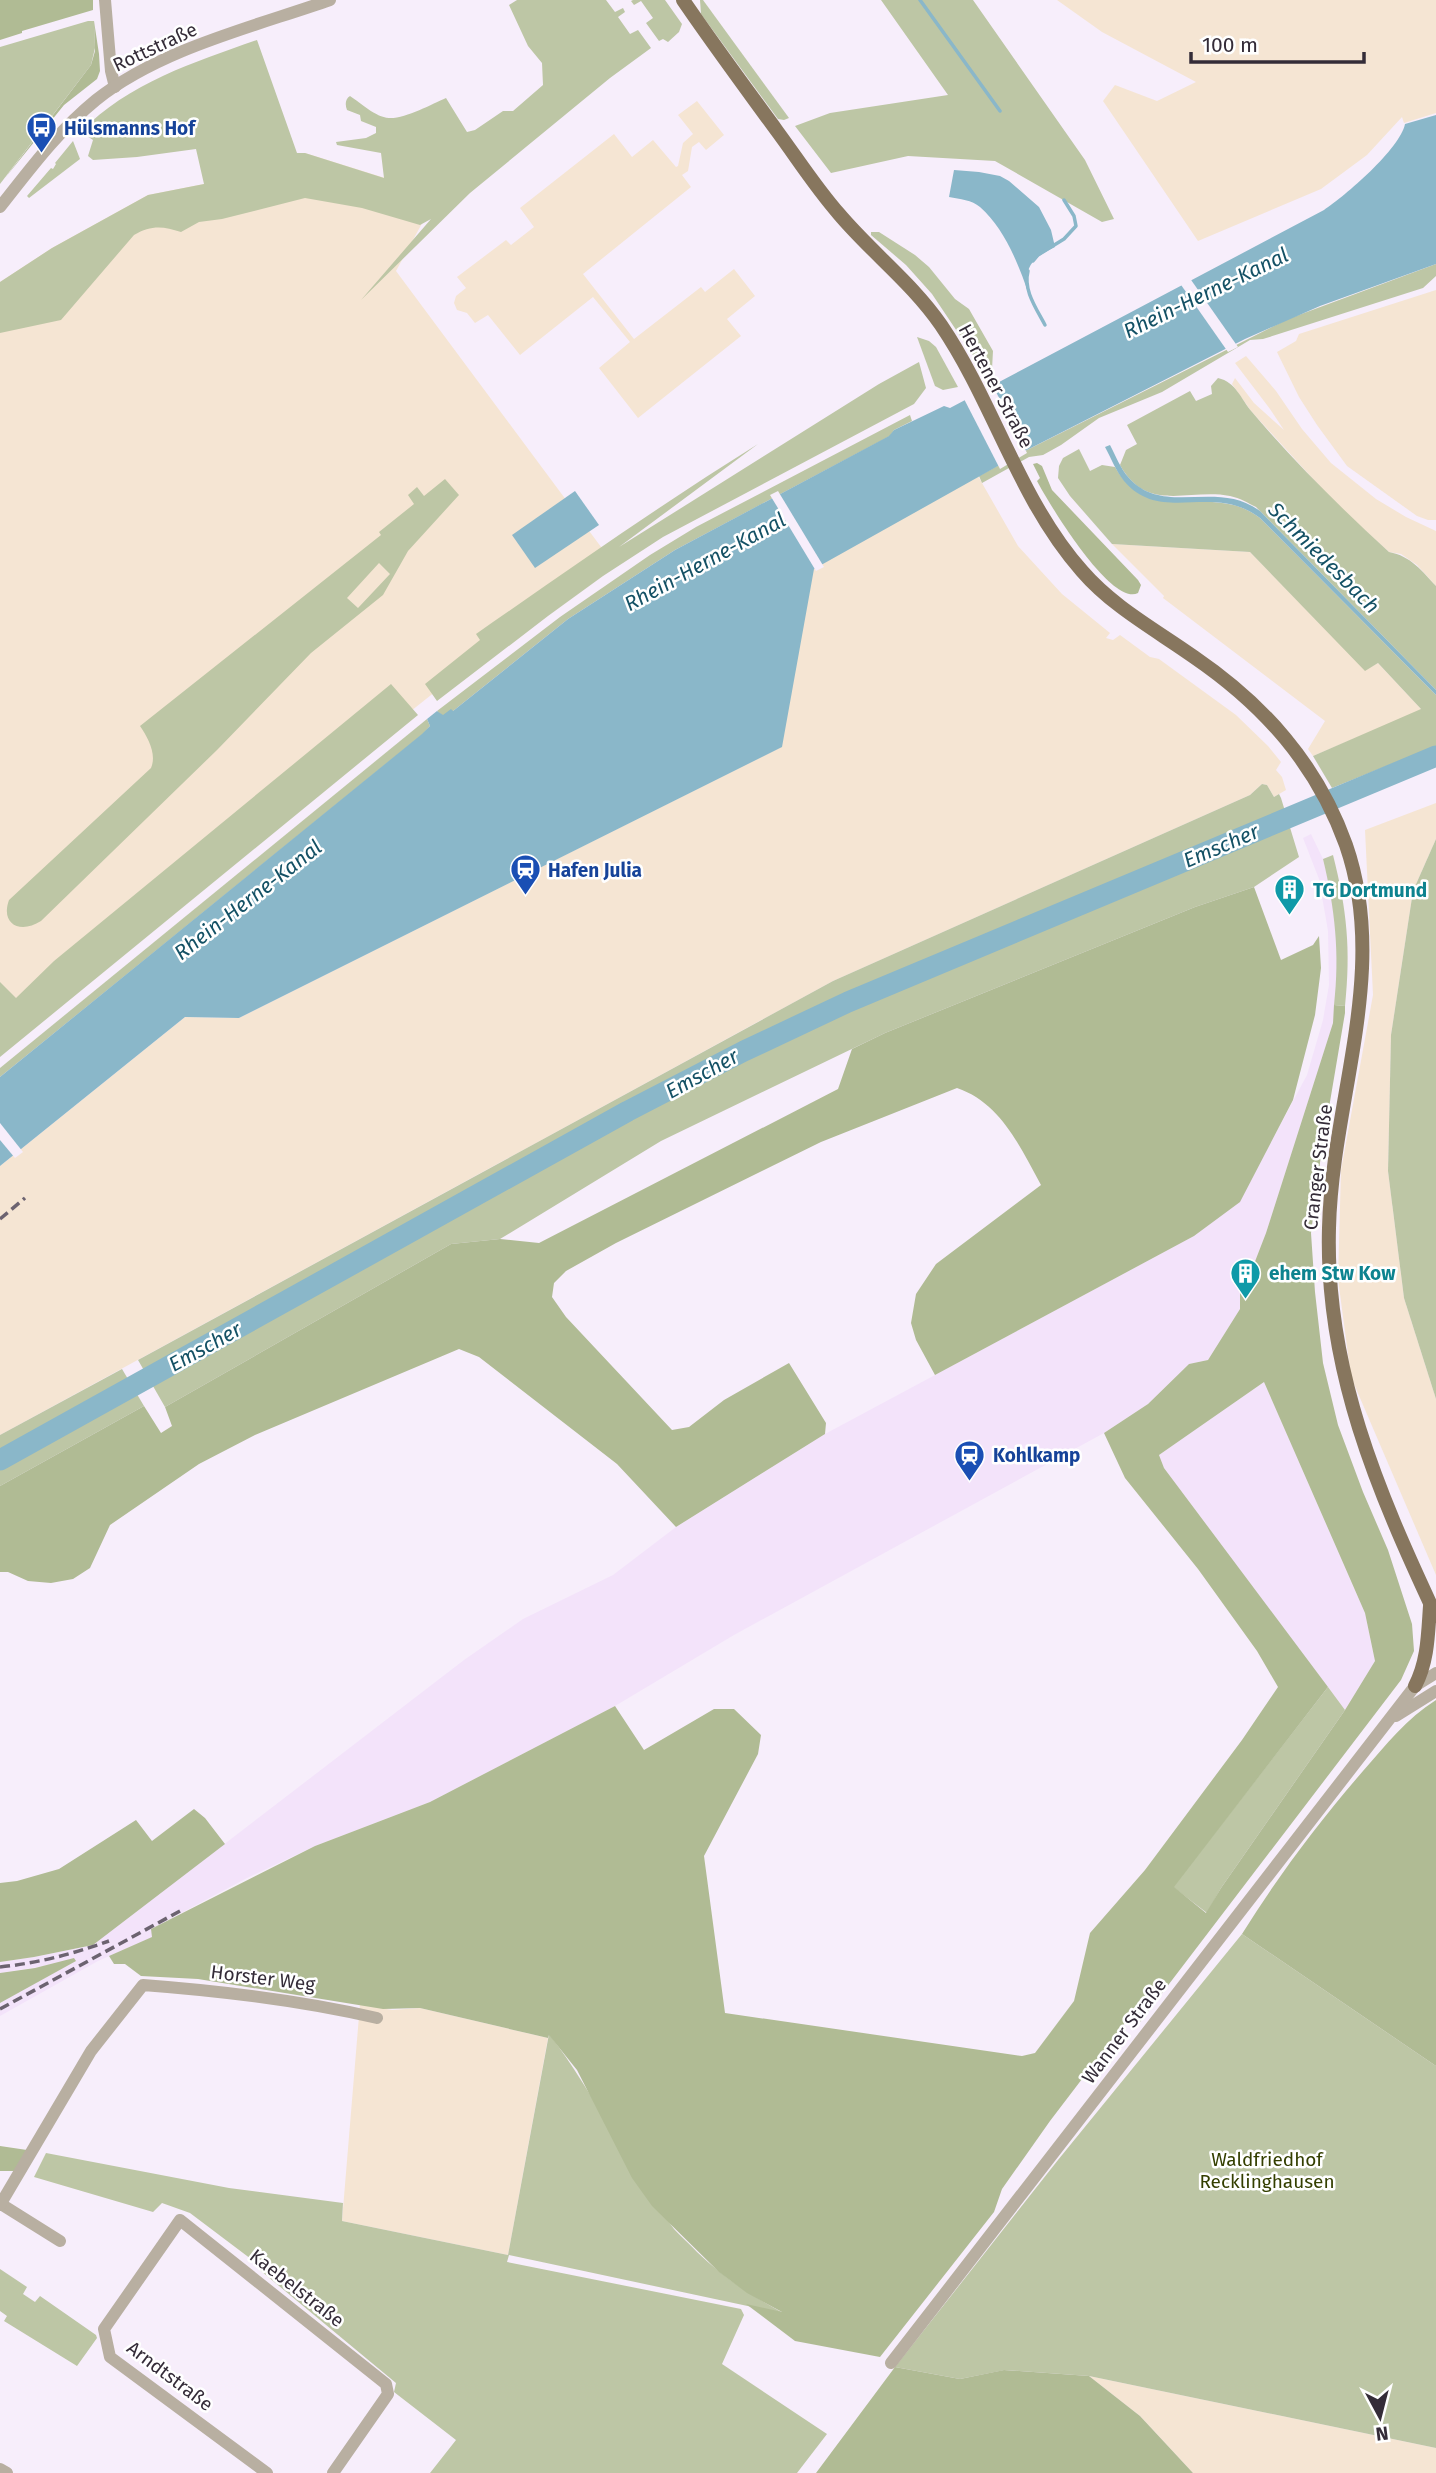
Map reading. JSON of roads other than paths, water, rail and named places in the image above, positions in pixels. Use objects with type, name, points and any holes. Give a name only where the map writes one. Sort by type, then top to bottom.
[{"type":"main road","name":"Hertener Straße","points":[[682,0],[839,214],[895,270],[944,328],[972,377],[1046,524],[1080,570],[1115,603],[1198,659],[1251,700],[1303,759]]},
{"type":"main road","name":"Cranger Straße","points":[[1303,759],[1338,824],[1354,876],[1363,925],[1361,1000],[1331,1198],[1329,1279],[1334,1327],[1343,1376],[1364,1448],[1433,1611]]},
{"type":"main road","points":[[1415,1686],[1422,1673],[1433,1611]]},
{"type":"street","points":[[106,0],[111,71],[116,86]]},
{"type":"street","name":"Rottstraße","points":[[0,207],[58,135],[96,100],[116,86],[167,59],[330,0]]},
{"type":"street","name":"Wanner Straße","points":[[891,2363],[1415,1686],[1436,1673]]},
{"type":"street","name":"Wanner Straße","points":[[1387,1722],[1436,1691]]},
{"type":"street","name":"Horster Weg","points":[[0,2205],[91,2051],[144,1985],[253,1994],[323,2005],[377,2018]]},
{"type":"street","points":[[0,2205],[60,2241]]},
{"type":"street","name":"Kaebelstraße","points":[[180,2220],[383,2381],[388,2389],[388,2394],[333,2473]]},
{"type":"street","name":"Arndtstraße","points":[[180,2220],[104,2329],[110,2357],[267,2473]]},
{"type":"street","points":[[0,2469],[6,2473]]},
{"type":"water","name":"Rhein-Herne-Kanal","points":[[1436,115],[1436,264],[1320,306],[1245,339],[1023,452],[814,569],[782,747],[239,1018],[185,1017],[0,1166],[0,1077],[422,734],[430,726],[427,719],[437,711],[443,715],[451,709],[453,711],[568,619],[675,550],[889,436],[894,430],[944,406],[950,408],[1324,210],[1383,159],[1405,124]]},
{"type":"water","points":[[954,170],[1000,176],[1039,207],[1051,230],[1055,247],[1031,264],[1027,276],[1028,292],[1009,246],[989,215],[973,203],[949,197]]},
{"type":"water","points":[[1110,445],[1129,478],[1143,489],[1174,497],[1226,498],[1243,502],[1260,511],[1436,690],[1436,695],[1260,518],[1242,508],[1224,503],[1171,503],[1139,494],[1119,473],[1105,447]]},
{"type":"water","points":[[575,491],[599,525],[535,568],[512,535]]},
{"type":"waterway","name":"Schmiedesbach","points":[[920,0],[1000,111]]},
{"type":"waterway","name":"Schmiedesbach","points":[[1033,261],[1064,239],[1076,226],[1074,216],[1064,200]]},
{"type":"waterway","name":"Schmiedesbach","points":[[1028,271],[1029,292],[1045,325]]},
{"type":"waterway","name":"Emscher","points":[[0,1460],[628,1111],[744,1051],[848,1002],[1436,756]]},
{"type":"railway","points":[[0,1219],[25,1198]]},
{"type":"railway","points":[[0,2009],[180,1911]]},
{"type":"railway","points":[[0,1967],[55,1957],[109,1941]]},
{"type":"place","name":"Hülsmanns Hof","points":[[41,155]]},
{"type":"place","name":"Hafen Julia","points":[[525,897]]},
{"type":"place","name":"TG Dortmund","points":[[1290,917]]},
{"type":"place","name":"ehem Stw Kow","points":[[1246,1300]]},
{"type":"place","name":"Kohlkamp","points":[[970,1482]]},
{"type":"park label","name":"Waldfriedhof Recklinghausen","points":[[1267,2170]]}]
